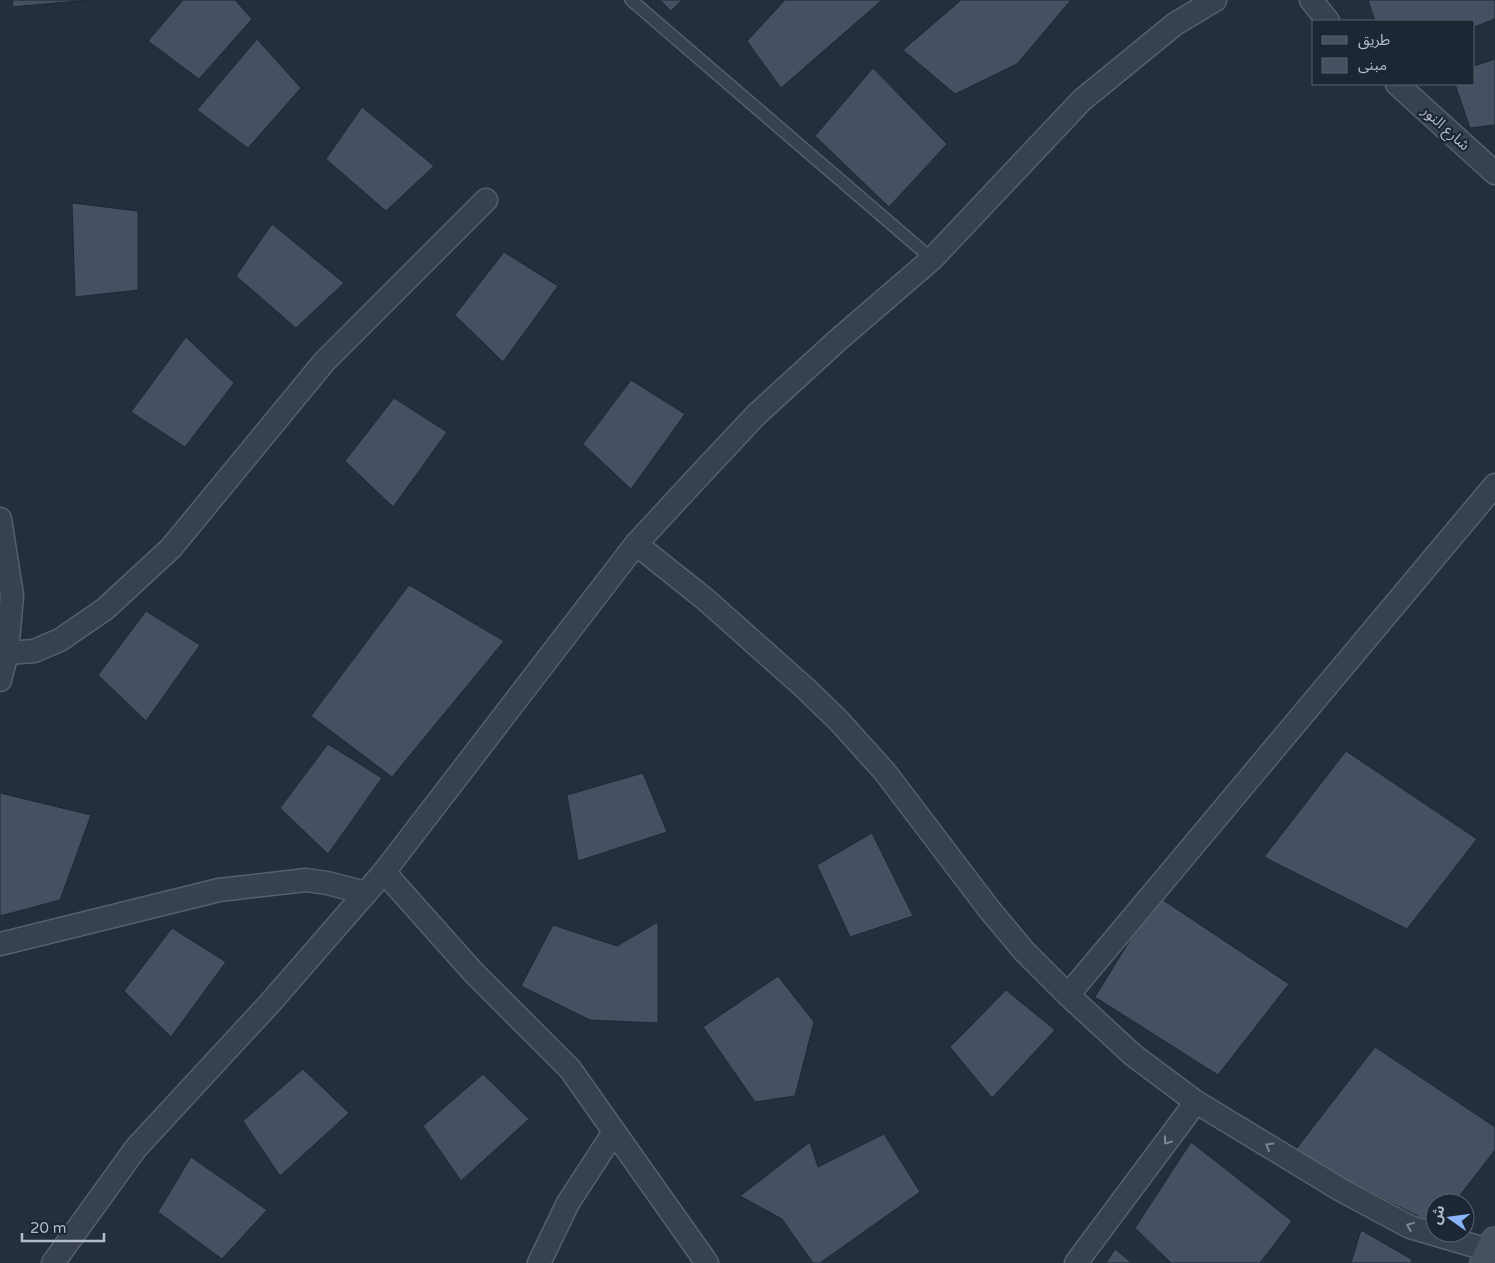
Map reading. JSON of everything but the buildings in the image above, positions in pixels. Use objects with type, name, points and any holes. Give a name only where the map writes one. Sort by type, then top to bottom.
[{"type":"street","points":[[53,1263],[136,1148],[270,1003],[384,872],[636,544],[756,416],[839,339],[932,259],[1082,100],[1175,24],[1215,0]]},
{"type":"street","points":[[1311,0],[1327,20]]},
{"type":"street","name":"شارع النور","points":[[1398,85],[1495,173]]},
{"type":"street","points":[[8,653],[34,651],[60,640],[104,609],[171,548],[324,362],[486,200]]},
{"type":"street","points":[[1068,995],[1495,485]]},
{"type":"street","points":[[0,519],[12,595],[8,653],[0,680]]},
{"type":"street","points":[[636,544],[705,599],[805,688],[839,721],[886,772],[1018,944],[1068,995],[1133,1055],[1196,1102],[1341,1190],[1410,1227],[1491,1252]]},
{"type":"street","points":[[384,872],[474,973],[570,1069],[707,1263]]},
{"type":"street","points":[[0,944],[219,890],[306,880],[327,883],[366,893]]},
{"type":"street","points":[[1076,1263],[1196,1102]]},
{"type":"street","points":[[539,1263],[568,1203],[614,1132]]},
{"type":"lane","points":[[631,0],[932,259]]}]
